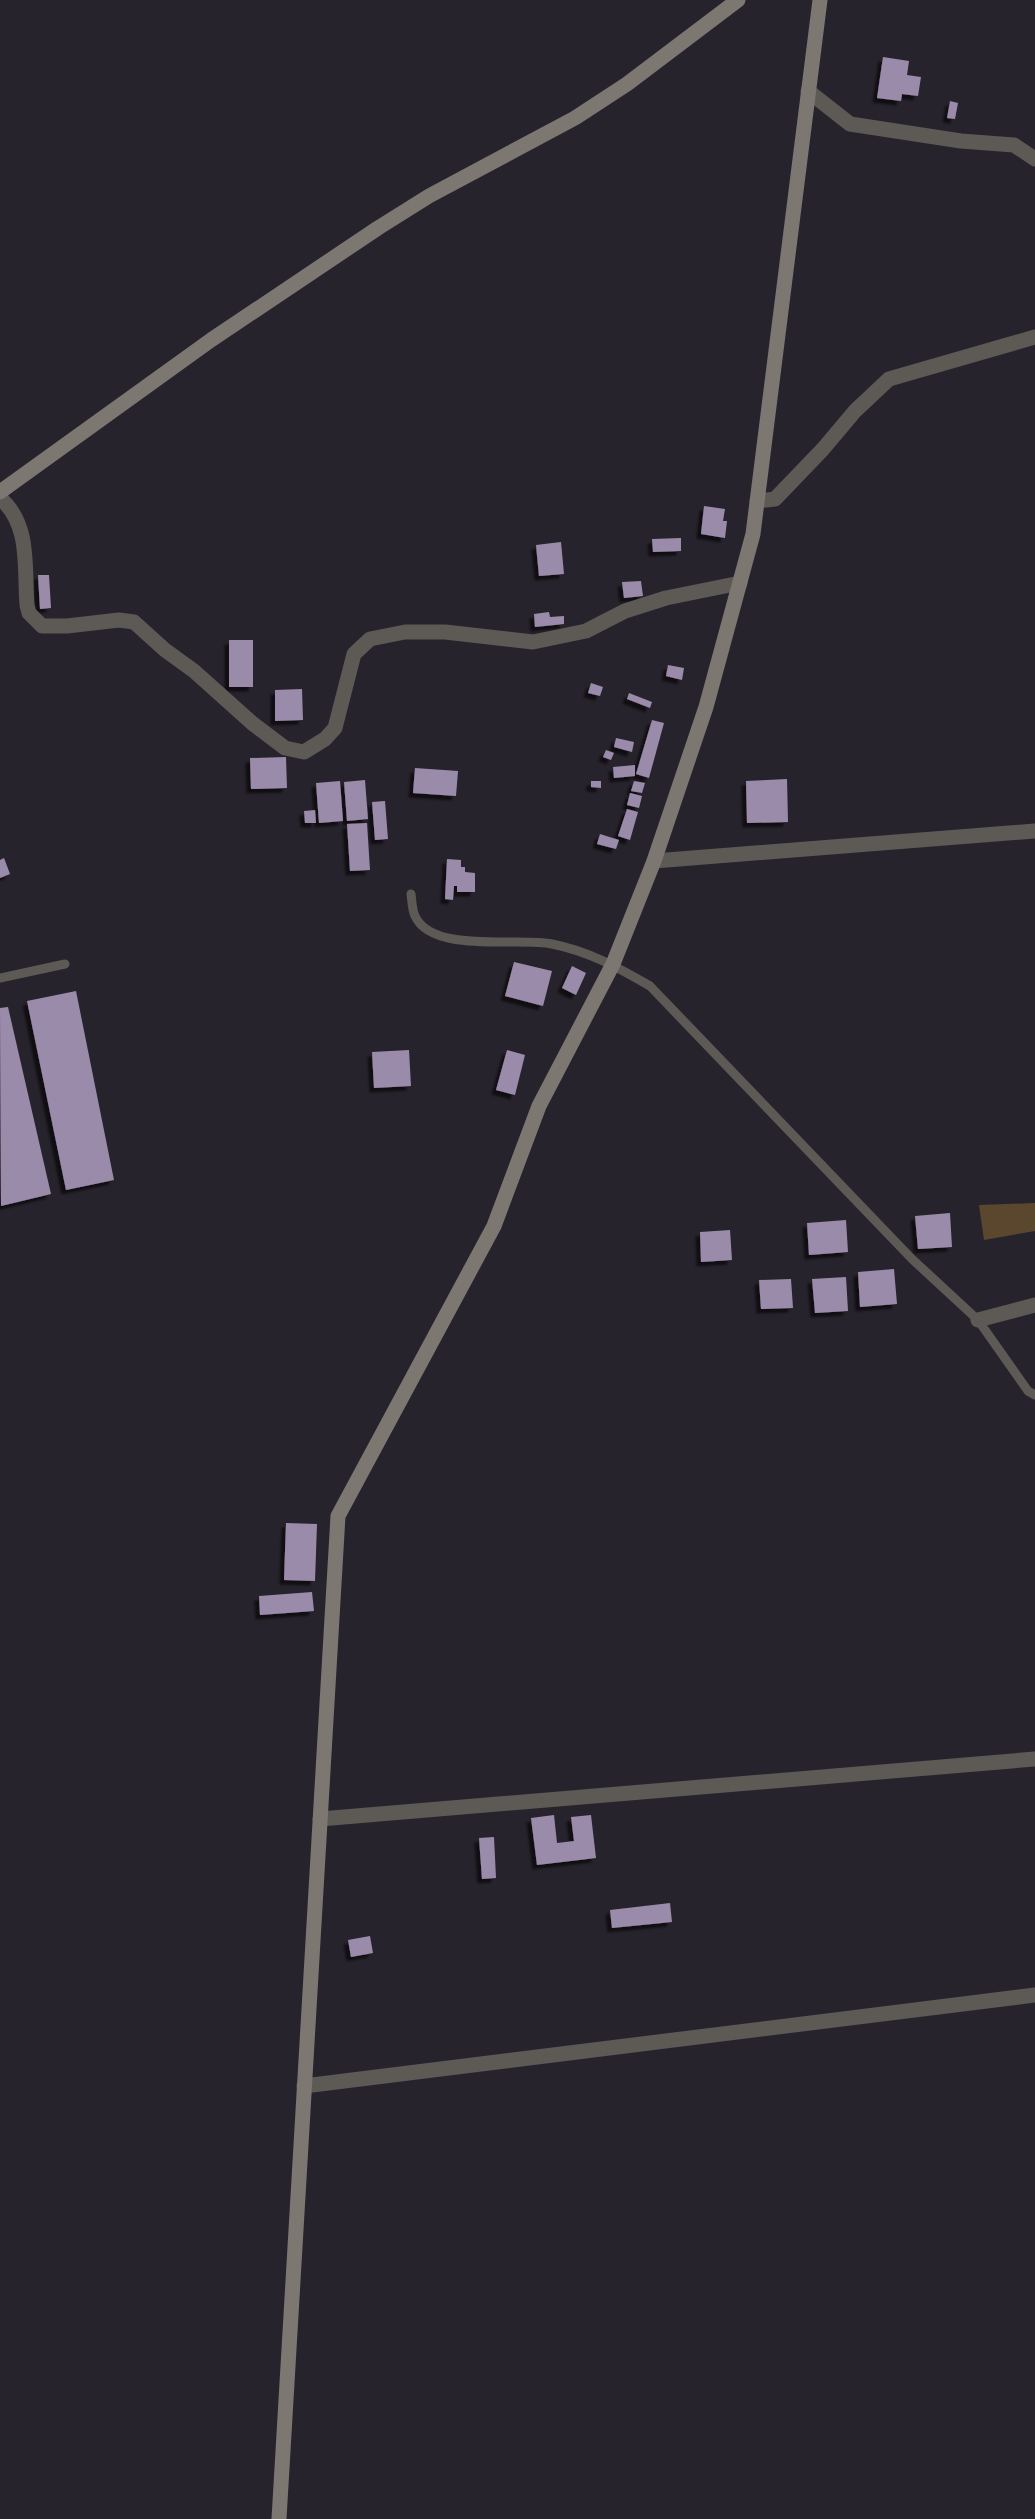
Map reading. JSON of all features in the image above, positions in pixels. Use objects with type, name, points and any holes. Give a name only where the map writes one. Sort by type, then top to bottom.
[{"type":"street","points":[[0,492],[211,340],[378,228],[429,196],[575,118],[627,84],[738,0]]},
{"type":"street","points":[[278,2519],[338,1516],[494,1226],[539,1106],[613,964],[654,861],[706,707],[753,534],[820,0]]},
{"type":"street","points":[[808,92],[850,124],[962,141],[1014,145],[1035,159]]},
{"type":"street","points":[[757,501],[775,499],[824,449],[854,410],[889,379],[1035,337]]},
{"type":"street","points":[[0,498],[11,507],[20,525],[27,605],[29,613],[42,626],[67,626],[119,620],[134,622],[165,650],[194,671],[252,723],[285,748],[304,752],[325,739],[335,728],[354,654],[370,639],[405,632],[445,632],[533,642],[586,631],[625,612],[666,598],[740,583]]},
{"type":"street","points":[[654,861],[1035,831]]},
{"type":"street","points":[[978,1320],[1035,1306]]},
{"type":"street","points":[[320,1819],[1035,1759]]},
{"type":"street","points":[[304,2086],[1035,1995]]},
{"type":"lane","points":[[411,894],[415,917],[426,930],[445,937],[490,942],[551,943],[613,964],[650,986],[912,1259],[978,1320],[1028,1391],[1035,1395]]},
{"type":"lane","points":[[0,978],[65,964]]},
{"type":"shaded area","points":[[1035,1203],[1035,1231],[984,1240],[979,1205]]},
{"type":"building","points":[[883,57],[909,61],[907,75],[921,77],[918,96],[902,94],[901,101],[877,98]]},
{"type":"building","points":[[950,101],[958,103],[955,119],[947,118]]},
{"type":"building","points":[[704,506],[725,509],[723,521],[727,521],[725,538],[701,534]]},
{"type":"building","points":[[681,538],[681,551],[653,552],[652,539]]},
{"type":"building","points":[[561,542],[564,574],[539,576],[536,545]]},
{"type":"building","points":[[38,575],[49,575],[51,608],[40,609]]},
{"type":"building","points":[[641,581],[643,596],[624,598],[622,582]]},
{"type":"building","points":[[549,612],[550,617],[564,616],[564,624],[535,627],[534,614]]},
{"type":"building","points":[[229,640],[253,640],[253,687],[229,687]]},
{"type":"building","points":[[668,665],[684,668],[682,680],[666,676]]},
{"type":"building","points":[[591,683],[603,687],[600,696],[588,693]]},
{"type":"building","points":[[302,689],[303,720],[275,721],[275,690]]},
{"type":"building","points":[[629,693],[652,702],[650,708],[627,699]]},
{"type":"building","points":[[652,720],[664,723],[649,778],[636,774]]},
{"type":"building","points":[[616,738],[634,742],[632,752],[614,747]]},
{"type":"building","points":[[606,750],[614,753],[611,760],[603,757]]},
{"type":"building","points":[[286,757],[287,788],[251,789],[250,758]]},
{"type":"building","points":[[635,765],[635,776],[614,778],[613,767]]},
{"type":"building","points":[[415,768],[458,771],[456,796],[413,793]]},
{"type":"building","points":[[787,779],[788,822],[747,823],[746,781]]},
{"type":"building","points":[[365,780],[368,819],[347,821],[344,782]]},
{"type":"building","points":[[340,781],[343,821],[319,823],[316,783]]},
{"type":"building","points":[[591,781],[601,781],[601,788],[591,787]]},
{"type":"building","points":[[634,781],[645,783],[642,793],[631,791]]},
{"type":"building","points":[[630,793],[642,796],[639,808],[627,805]]},
{"type":"building","points":[[385,801],[388,839],[375,840],[372,802]]},
{"type":"building","points":[[627,809],[638,812],[630,840],[618,836]]},
{"type":"building","points":[[315,810],[316,823],[305,823],[304,811]]},
{"type":"building","points":[[367,823],[370,870],[350,871],[347,824]]},
{"type":"building","points":[[600,834],[619,840],[616,849],[597,844]]},
{"type":"building","points":[[4,858],[10,874],[0,878],[0,860]]},
{"type":"building","points":[[447,859],[461,860],[461,867],[465,867],[465,872],[475,873],[475,892],[457,892],[457,886],[454,886],[453,900],[445,899]]},
{"type":"building","points":[[514,962],[552,971],[543,1006],[505,996]]},
{"type":"building","points":[[572,966],[586,973],[576,995],[562,988]]},
{"type":"building","points":[[76,991],[114,1180],[66,1190],[27,1001]]},
{"type":"building","points":[[8,1007],[51,1194],[1,1206],[0,1008]]},
{"type":"building","points":[[409,1050],[411,1086],[374,1088],[372,1052]]},
{"type":"building","points":[[507,1050],[525,1055],[515,1095],[496,1090]]},
{"type":"building","points":[[950,1213],[952,1247],[918,1249],[915,1216]]},
{"type":"building","points":[[846,1220],[848,1252],[809,1255],[807,1223]]},
{"type":"building","points":[[730,1230],[732,1260],[701,1262],[700,1232]]},
{"type":"building","points":[[894,1269],[897,1304],[860,1307],[858,1272]]},
{"type":"building","points":[[846,1277],[848,1311],[815,1313],[812,1279]]},
{"type":"building","points":[[791,1279],[793,1308],[761,1309],[759,1280]]},
{"type":"building","points":[[286,1523],[317,1524],[315,1581],[284,1580]]},
{"type":"building","points":[[312,1592],[314,1611],[260,1615],[259,1596]]},
{"type":"building","points":[[554,1815],[557,1843],[574,1841],[571,1817],[591,1815],[596,1858],[537,1865],[531,1818]]},
{"type":"building","points":[[494,1837],[496,1878],[482,1879],[479,1838]]},
{"type":"building","points":[[670,1903],[672,1922],[612,1928],[610,1910]]},
{"type":"building","points":[[370,1936],[373,1953],[351,1957],[348,1940]]}]
